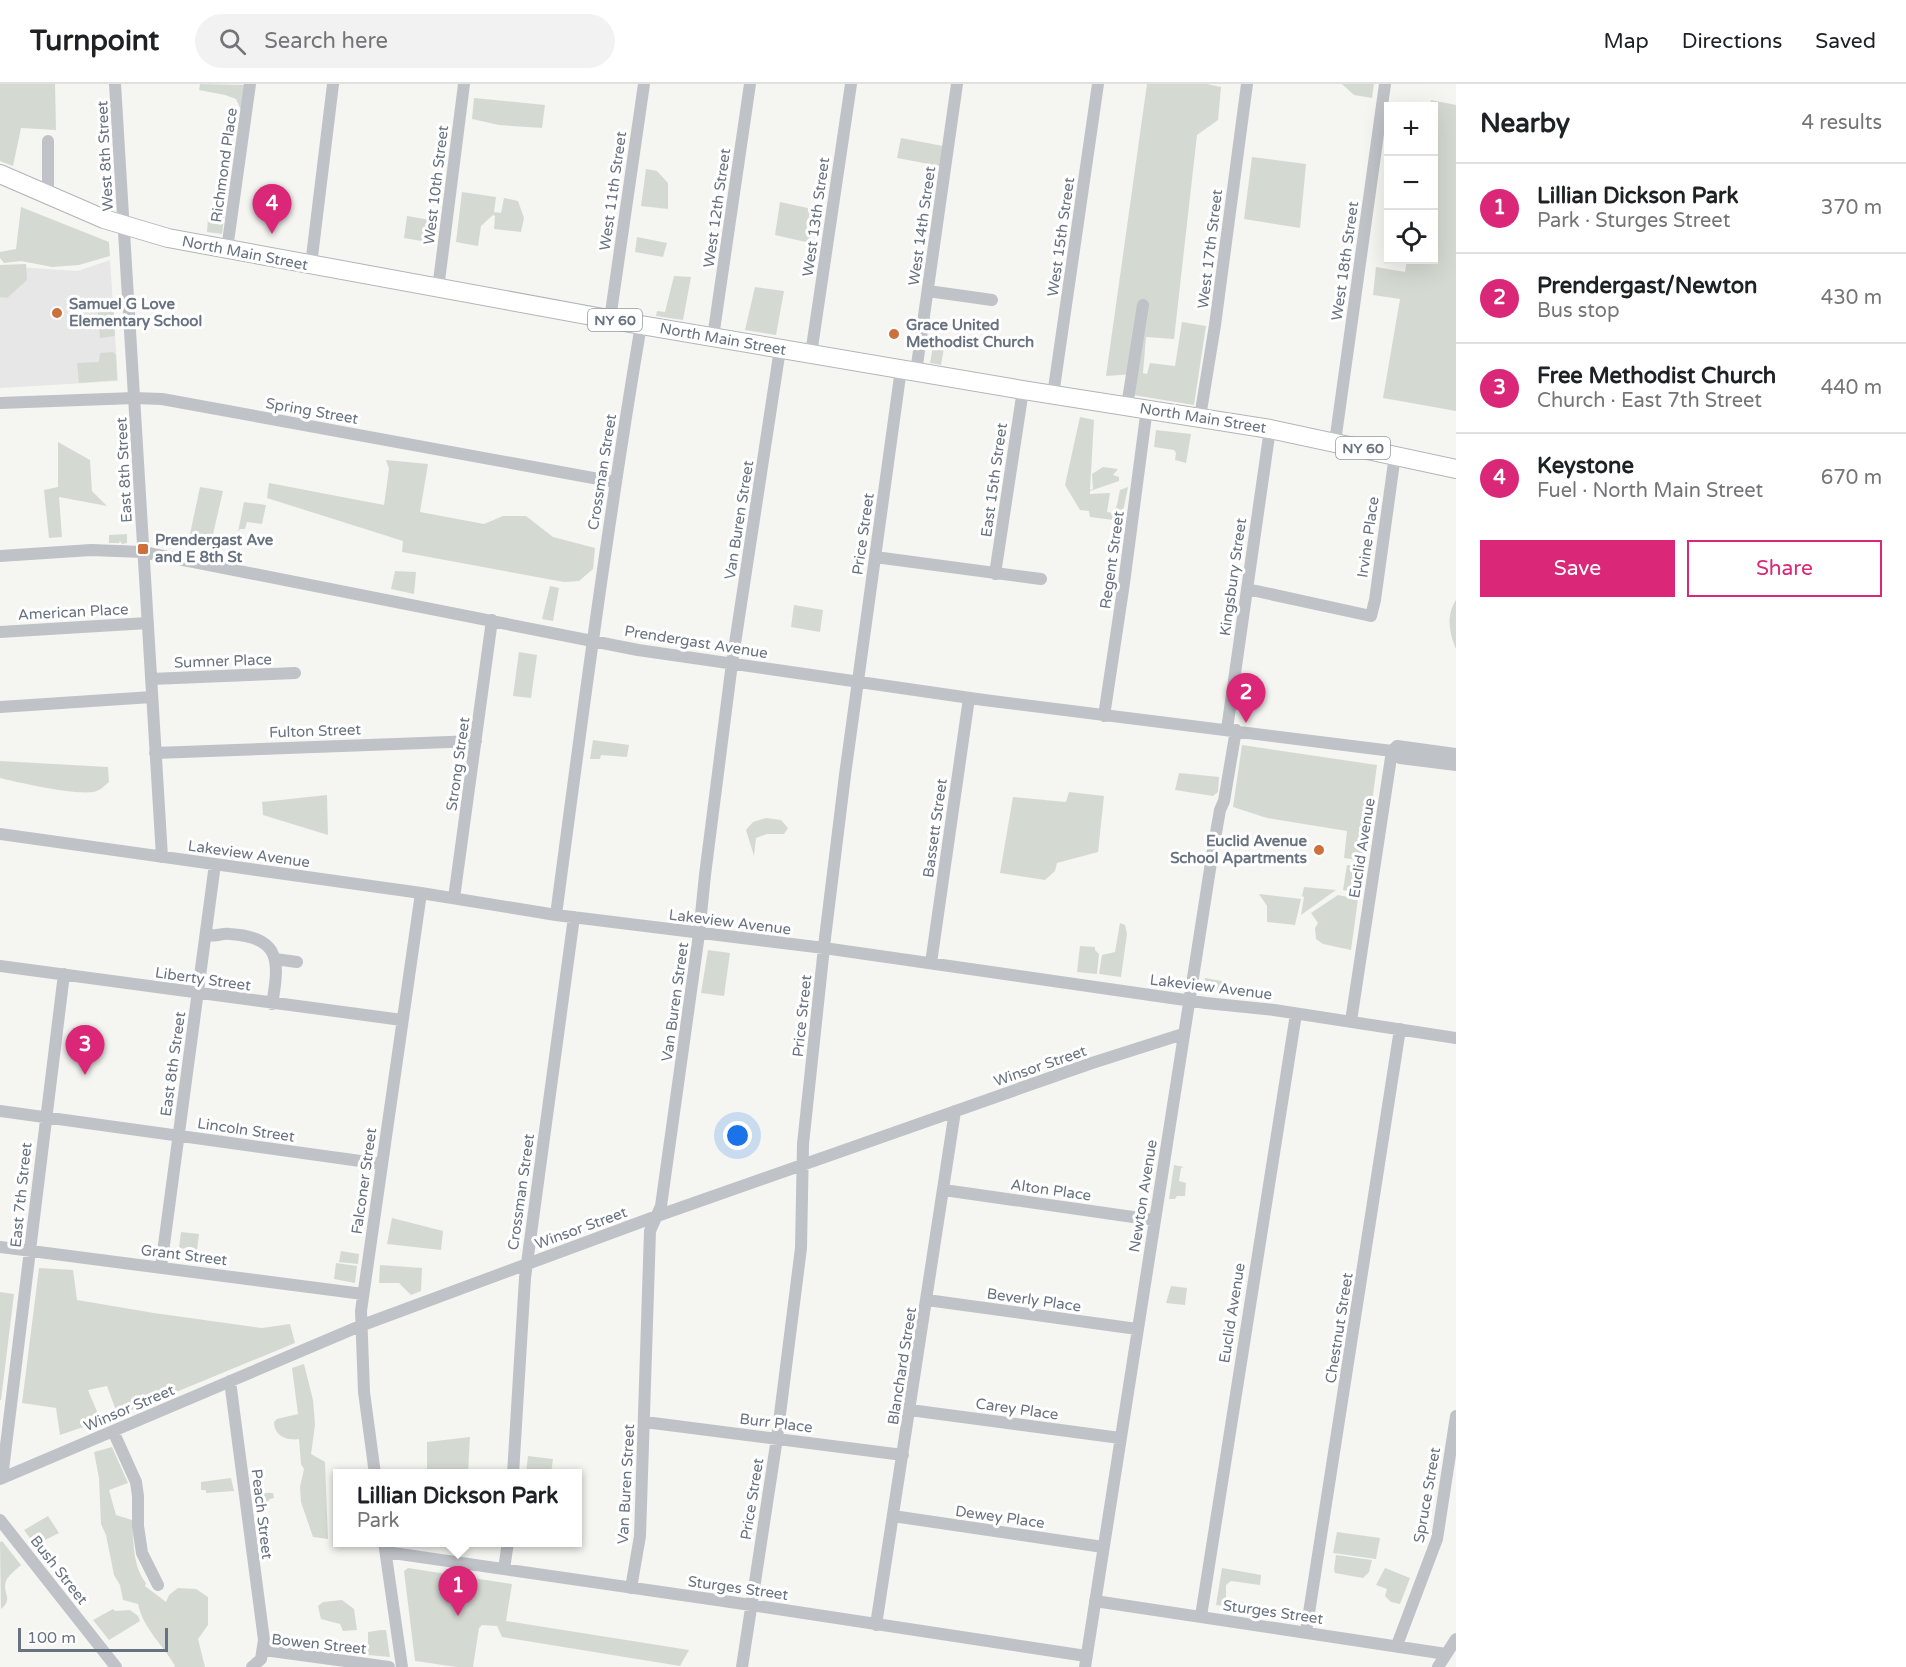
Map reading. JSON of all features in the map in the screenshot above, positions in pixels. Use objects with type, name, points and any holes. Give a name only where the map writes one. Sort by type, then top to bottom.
[{"type":"highway","name":"North Main Street","points":[[0,174],[124,226],[168,238],[438,289],[611,311],[641,325],[1053,395],[1270,429],[1456,468]]},
{"type":"street","name":"West 8th Street","points":[[115,84],[124,226]]},
{"type":"street","name":"Richmond Place","points":[[227,249],[250,84]]},
{"type":"street","points":[[311,265],[333,84]]},
{"type":"street","name":"West 10th Street","points":[[438,289],[464,84]]},
{"type":"street","name":"West 11th Street","points":[[611,311],[644,84]]},
{"type":"street","name":"West 12th Street","points":[[713,337],[750,84]]},
{"type":"street","name":"West 13th Street","points":[[811,354],[850,84]]},
{"type":"street","name":"West 14th Street","points":[[909,371],[928,291],[957,84]]},
{"type":"street","name":"West 15th Street","points":[[1053,395],[1098,84]]},
{"type":"street","name":"West 17th Street","points":[[1200,417],[1215,325],[1247,84]]},
{"type":"street","name":"West 18th Street","points":[[1335,442],[1385,84]]},
{"type":"street","points":[[48,141],[48,196]]},
{"type":"street","name":"East 8th Street","points":[[124,226],[162,857]]},
{"type":"street","points":[[928,291],[992,300]]},
{"type":"street","points":[[1127,406],[1143,305]]},
{"type":"street","name":"Crossman Street","points":[[556,915],[615,482],[641,325]]},
{"type":"street","name":"Van Buren Street","points":[[631,1588],[640,1536],[650,1231],[661,1206],[699,934],[732,663],[780,349]]},
{"type":"street","name":"Price Street","points":[[742,1667],[777,1438],[801,1248],[803,1144],[824,948],[858,680],[875,557],[909,371]]},
{"type":"street","name":"East 15th Street","points":[[995,574],[1023,390]]},
{"type":"street","name":"Spring Street","points":[[0,403],[162,399],[615,482]]},
{"type":"street","name":"Regent Street","points":[[1104,716],[1147,408]]},
{"type":"street","name":"Kingsbury Street","points":[[1232,730],[1247,589],[1270,429]]},
{"type":"street","name":"Irvine Place","points":[[1247,589],[1371,616],[1395,455]]},
{"type":"street","name":"Prendergast Avenue","points":[[0,556],[91,550],[143,552],[638,650],[858,680],[969,698],[1392,751]]},
{"type":"street","points":[[875,557],[1041,579]]},
{"type":"street","name":"Strong Street","points":[[454,898],[492,620]]},
{"type":"street","name":"American Place","points":[[0,632],[148,623]]},
{"type":"street","name":"Sumner Place","points":[[151,679],[296,673]]},
{"type":"street","points":[[0,707],[152,697]]},
{"type":"street","name":"Bassett Street","points":[[931,963],[969,698]]},
{"type":"street","name":"Newton Avenue","points":[[1085,1661],[1212,853],[1220,810],[1224,801],[1232,730]]},
{"type":"street","name":"Fulton Street","points":[[156,753],[476,742]]},
{"type":"street","points":[[1456,753],[1397,746],[1392,751],[1400,758],[1456,765]]},
{"type":"street","name":"Euclid Avenue","points":[[1351,1021],[1392,751]]},
{"type":"street","name":"Lakeview Avenue","points":[[0,834],[421,893],[556,915],[1190,995],[1296,1014],[1456,1038]]},
{"type":"street","name":"East 8th Street","points":[[161,1267],[215,864]]},
{"type":"street","name":"Falconer Street","points":[[374,1469],[364,1392],[360,1326],[421,893]]},
{"type":"street","name":"Crossman Street","points":[[513,1469],[526,1264],[574,917]]},
{"type":"street","points":[[206,935],[228,933],[258,938],[267,944],[274,959],[276,981],[272,1004]]},
{"type":"street","points":[[274,959],[297,962]]},
{"type":"street","name":"Liberty Street","points":[[0,966],[63,981],[198,993],[402,1020]]},
{"type":"street","name":"East 7th Street","points":[[1,1478],[63,981]]},
{"type":"street","name":"Euclid Avenue","points":[[1201,1617],[1258,1239],[1296,1014]]},
{"type":"street","name":"Chestnut Street","points":[[1306,1632],[1400,1029]]},
{"type":"street","name":"Winsor Street","points":[[1,1478],[360,1326],[657,1216],[955,1111],[1184,1034]]},
{"type":"street","name":"Lincoln Street","points":[[0,1111],[382,1164]]},
{"type":"street","name":"Blanchard Street","points":[[876,1625],[955,1111]]},
{"type":"street","name":"Alton Place","points":[[944,1190],[1154,1220]]},
{"type":"street","name":"Grant Street","points":[[0,1247],[363,1294]]},
{"type":"street","name":"Beverly Place","points":[[927,1300],[1137,1329]]},
{"type":"street","name":"Peach Street","points":[[230,1382],[264,1650]]},
{"type":"street","name":"Carey Place","points":[[910,1410],[1120,1438]]},
{"type":"street","name":"Spruce Street","points":[[1397,1645],[1437,1539],[1456,1416]]},
{"type":"street","name":"Burr Place","points":[[645,1422],[903,1455]]},
{"type":"street","points":[[113,1431],[136,1482],[142,1553],[158,1585]]},
{"type":"street","name":"Dewey Place","points":[[893,1516],[1103,1547]]},
{"type":"street","name":"Bush Street","points":[[0,1520],[116,1667]]},
{"type":"street","points":[[385,1547],[402,1667]]},
{"type":"street","name":"Sturges Street","points":[[385,1547],[504,1569],[751,1605],[1085,1661]]},
{"type":"street","points":[[504,1569],[507,1547]]},
{"type":"street","name":"Sturges Street","points":[[1095,1601],[1446,1654]]},
{"type":"street","points":[[1438,1667],[1456,1639]]},
{"type":"street","name":"Bowen Street","points":[[252,1667],[261,1659],[264,1650],[389,1667]]},
{"type":"shaded area","points":[[0,84],[55,84],[56,130],[21,128],[13,166],[0,161]]},
{"type":"shaded area","points":[[200,84],[245,85],[241,110],[236,99],[199,90]]},
{"type":"shaded area","points":[[1147,84],[1207,84],[1221,87],[1218,120],[1197,135],[1174,339],[1146,337],[1143,373],[1147,374],[1150,363],[1175,366],[1182,322],[1206,326],[1194,405],[1133,395],[1134,374],[1106,376]]},
{"type":"shaded area","points":[[1342,84],[1374,84],[1372,98],[1354,95]]},
{"type":"shaded area","points":[[474,98],[545,105],[542,128],[499,125],[472,119]]},
{"type":"shaded area","points":[[1431,100],[1456,105],[1456,411],[1383,398],[1400,299],[1373,295],[1376,267],[1405,272],[1406,264],[1438,264],[1438,102],[1431,102]]},
{"type":"shaded area","points":[[901,138],[943,146],[940,166],[897,158]]},
{"type":"shaded area","points":[[1252,157],[1306,164],[1300,228],[1244,219]]},
{"type":"shaded area","points":[[646,169],[657,171],[668,183],[668,209],[641,206]]},
{"type":"shaded area","points":[[462,192],[496,197],[494,212],[501,213],[504,198],[518,201],[524,218],[521,232],[494,229],[495,216],[493,215],[481,226],[478,246],[456,242]]},
{"type":"shaded area","points":[[780,202],[817,210],[810,243],[775,235]]},
{"type":"shaded area","points":[[21,207],[109,242],[110,256],[79,265],[52,267],[21,261],[4,263],[0,258],[0,252],[16,249]]},
{"type":"shaded area","points":[[223,211],[225,212],[222,234],[207,232],[208,218],[221,219]]},
{"type":"shaded area","points":[[407,216],[436,221],[433,243],[404,238]]},
{"type":"shaded area","points":[[637,237],[667,243],[663,257],[635,252]]},
{"type":"shaded area","name":"Samuel G Love Elementary School","points":[[110,260],[118,381],[0,388],[0,266],[78,271]]},
{"type":"shaded area","points":[[26,264],[27,280],[7,298],[0,297],[0,265]]},
{"type":"shaded area","points":[[674,276],[691,277],[683,320],[656,316],[657,311],[665,312]]},
{"type":"shaded area","points":[[755,287],[784,291],[776,335],[745,330]]},
{"type":"shaded area","points":[[110,299],[113,301],[115,336],[100,338],[97,301]]},
{"type":"shaded area","points":[[934,341],[945,342],[941,365],[930,363]]},
{"type":"shaded area","points":[[113,352],[116,355],[117,380],[79,383],[77,363],[99,362],[100,353]]},
{"type":"shaded area","points":[[1080,417],[1094,420],[1090,490],[1093,489],[1092,474],[1103,467],[1118,469],[1113,475],[1119,477],[1119,481],[1090,491],[1090,494],[1110,493],[1107,512],[1113,513],[1120,490],[1128,487],[1121,521],[1090,517],[1089,511],[1080,510],[1065,485]]},
{"type":"shaded area","points":[[1156,430],[1191,434],[1186,463],[1175,460],[1174,450],[1154,447]]},
{"type":"shaded area","points":[[58,442],[90,460],[92,491],[107,506],[59,497],[62,537],[49,538],[44,490],[58,487]]},
{"type":"shaded area","points":[[386,460],[428,464],[420,512],[484,524],[503,516],[526,516],[553,537],[595,548],[593,569],[579,581],[564,582],[402,552],[403,541],[267,498],[269,483],[384,505],[389,469]]},
{"type":"shaded area","points":[[200,487],[223,491],[211,543],[189,539]]},
{"type":"shaded area","points":[[244,502],[266,505],[262,524],[247,522],[245,529],[240,529],[238,532]]},
{"type":"shaded area","points":[[127,534],[127,543],[122,544],[120,541],[109,543],[109,535]]},
{"type":"shaded area","points":[[395,571],[416,572],[414,594],[391,589]]},
{"type":"shaded area","points":[[550,586],[559,588],[553,621],[542,619]]},
{"type":"shaded area","points":[[1456,600],[1456,649],[1450,618]]},
{"type":"shaded area","points":[[794,605],[823,610],[820,632],[791,627]]},
{"type":"shaded area","points":[[519,652],[537,655],[531,698],[513,696]]},
{"type":"shaded area","points":[[593,740],[629,745],[627,757],[601,755],[600,759],[590,759]]},
{"type":"shaded area","points":[[1242,745],[1377,765],[1364,861],[1344,858],[1347,831],[1267,818],[1233,807]]},
{"type":"shaded area","points":[[0,761],[108,767],[109,782],[98,791],[93,792],[60,790],[33,785],[0,778]]},
{"type":"shaded area","points":[[1179,773],[1219,777],[1218,792],[1213,796],[1175,790]]},
{"type":"shaded area","points":[[1069,792],[1104,796],[1098,852],[1057,863],[1055,871],[1045,880],[1000,873],[1013,797],[1066,802]]},
{"type":"shaded area","points":[[327,795],[328,835],[263,815],[262,802]]},
{"type":"shaded area","points":[[766,818],[781,820],[788,828],[784,834],[767,834],[756,838],[754,856],[746,830],[753,822]]},
{"type":"shaded area","points":[[1347,865],[1362,867],[1359,894],[1343,890]]},
{"type":"shaded area","points":[[1304,887],[1336,890],[1301,915]]},
{"type":"shaded area","points":[[1259,894],[1301,899],[1295,925],[1267,922],[1267,906]]},
{"type":"shaded area","points":[[1338,895],[1358,899],[1351,950],[1323,944],[1316,939],[1315,928],[1318,923],[1311,913]]},
{"type":"shaded area","points":[[1120,923],[1125,925],[1127,934],[1121,977],[1099,974],[1102,955],[1115,952]]},
{"type":"shaded area","points":[[1080,946],[1095,947],[1099,954],[1097,974],[1077,972]]},
{"type":"shaded area","points":[[708,950],[730,953],[724,996],[701,993]]},
{"type":"shaded area","points":[[1205,978],[1227,982],[1226,991],[1204,989]]},
{"type":"shaded area","points":[[1174,1165],[1184,1167],[1181,1168],[1179,1181],[1186,1183],[1185,1196],[1169,1199]]},
{"type":"shaded area","points":[[392,1218],[443,1231],[441,1250],[387,1244]]},
{"type":"shaded area","points":[[181,1232],[199,1234],[197,1250],[179,1248]]},
{"type":"shaded area","points":[[341,1251],[359,1254],[358,1264],[339,1262]]},
{"type":"shaded area","points":[[336,1263],[357,1266],[355,1283],[334,1279]]},
{"type":"shaded area","points":[[380,1265],[422,1268],[421,1291],[411,1295],[399,1283],[379,1283]]},
{"type":"shaded area","points":[[39,1268],[73,1270],[77,1300],[262,1328],[290,1324],[295,1343],[118,1416],[107,1386],[88,1390],[101,1421],[60,1435],[56,1408],[22,1403]]},
{"type":"shaded area","points":[[1171,1286],[1187,1288],[1185,1305],[1166,1303]]},
{"type":"shaded area","points":[[0,1292],[14,1294],[1,1400],[0,1400]]},
{"type":"shaded area","points":[[304,1364],[313,1400],[315,1425],[311,1454],[325,1462],[328,1539],[313,1537],[301,1502],[300,1487],[304,1469],[301,1464],[299,1439],[290,1439],[279,1434],[274,1422],[277,1419],[298,1414],[292,1368]]},
{"type":"shaded area","points":[[470,1437],[468,1469],[427,1469],[427,1442]]},
{"type":"shaded area","points":[[112,1447],[128,1483],[109,1490],[116,1515],[132,1520],[136,1561],[146,1583],[145,1586],[166,1602],[169,1595],[178,1588],[196,1589],[208,1597],[208,1625],[198,1639],[205,1667],[174,1667],[144,1621],[138,1604],[123,1600],[101,1524],[99,1478],[94,1452]]},
{"type":"shaded area","points":[[528,1456],[553,1459],[552,1469],[526,1469]]},
{"type":"shaded area","points":[[231,1478],[234,1491],[206,1493],[206,1490],[201,1490],[201,1482]]},
{"type":"shaded area","points":[[256,1487],[260,1487],[260,1493],[273,1493],[274,1498],[259,1510]]},
{"type":"shaded area","points":[[48,1516],[59,1533],[35,1545],[24,1530]]},
{"type":"shaded area","points":[[1337,1532],[1380,1538],[1376,1559],[1333,1553]]},
{"type":"shaded area","points":[[2,1541],[21,1565],[7,1579],[5,1588],[7,1602],[1,1609],[0,1542]]},
{"type":"shaded area","points":[[1336,1555],[1372,1560],[1369,1572],[1363,1578],[1335,1573]]},
{"type":"shaded area","points":[[408,1568],[512,1584],[506,1621],[689,1650],[680,1666],[502,1637],[497,1626],[482,1625],[479,1628],[473,1667],[415,1661],[404,1571]]},
{"type":"shaded area","points":[[1222,1568],[1261,1575],[1260,1585],[1231,1581],[1226,1585],[1226,1599],[1247,1603],[1246,1608],[1216,1605]]},
{"type":"shaded area","points":[[1385,1568],[1410,1578],[1400,1604],[1391,1602],[1385,1596],[1387,1589],[1376,1585]]},
{"type":"shaded area","points":[[342,1600],[354,1609],[357,1630],[343,1631],[340,1624],[321,1619],[318,1606],[323,1602]]},
{"type":"shaded area","points":[[113,1609],[115,1611],[130,1610],[138,1616],[140,1621],[109,1640],[93,1620]]},
{"type":"shaded area","points":[[386,1630],[390,1657],[368,1655],[368,1632]]},
{"type":"place","name":"Keystone","points":[[272,234]]},
{"type":"place","name":"Samuel G Love Elementary School","points":[[57,313]]},
{"type":"place","name":"Grace United Methodist Church","points":[[894,334]]},
{"type":"place","name":"Prendergast Ave and E 8th St","points":[[143,549]]},
{"type":"place","name":"Prendergast/Newton","points":[[1246,723]]},
{"type":"place","name":"Euclid Avenue School Apartments","points":[[1319,850]]},
{"type":"place","name":"Free Methodist Church","points":[[85,1075]]},
{"type":"place","name":"Lillian Dickson Park","points":[[458,1616]]}]
